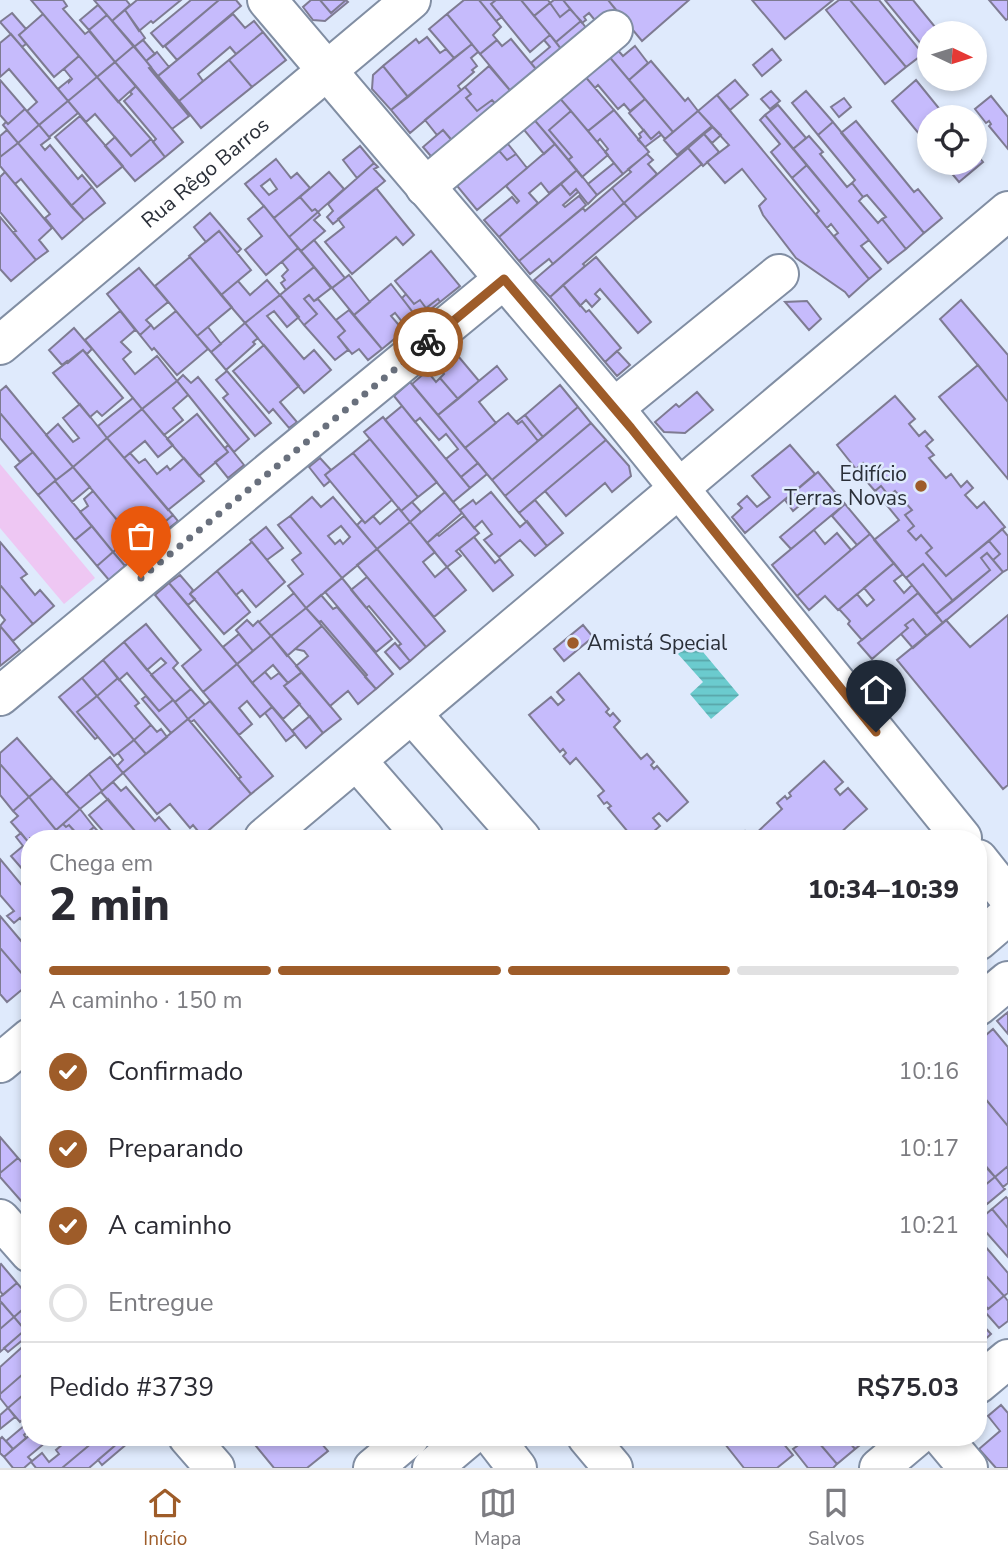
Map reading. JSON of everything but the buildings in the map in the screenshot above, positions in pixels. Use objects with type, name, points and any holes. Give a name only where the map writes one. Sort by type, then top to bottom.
[{"type":"street","points":[[267,0],[614,408],[956,830]]},
{"type":"street","name":"Rua Rêgo Barros","points":[[0,345],[411,0]]},
{"type":"street","points":[[425,187],[612,30]]},
{"type":"street","points":[[274,830],[1008,211]]},
{"type":"street","points":[[614,408],[779,274]]},
{"type":"street","points":[[0,696],[504,279]]},
{"type":"street","points":[[412,714],[514,830]]},
{"type":"street","points":[[357,761],[417,830]]},
{"type":"street","points":[[987,870],[1008,897]]},
{"type":"street","points":[[987,933],[1008,915]]},
{"type":"street","points":[[987,998],[1008,981]]},
{"type":"street","points":[[0,1063],[21,1046]]},
{"type":"street","points":[[0,1219],[21,1243]]},
{"type":"street","points":[[987,1376],[1008,1359]]},
{"type":"street","points":[[196,1446],[215,1468]]},
{"type":"street","points":[[373,1468],[399,1446]]},
{"type":"street","points":[[432,1468],[458,1446]]},
{"type":"street","points":[[500,1446],[517,1468]]},
{"type":"street","points":[[595,1446],[613,1468]]},
{"type":"street","points":[[878,1468],[905,1446]]},
{"type":"street","points":[[950,1446],[968,1468]]},
{"type":"shaded area","points":[[0,464],[95,578],[64,604],[0,528]]},
{"type":"shaded area","points":[[693,640],[739,695],[711,719],[690,694],[703,682],[678,654]]},
{"type":"way so far","points":[[141,578],[428,342]]},
{"type":"place","name":"Edifício Terras Novas","points":[[921,486]]},
{"type":"place","name":"Amistá Special","points":[[573,643]]},
{"type":"route","points":[[428,342],[504,279],[631,428],[876,732]]}]
